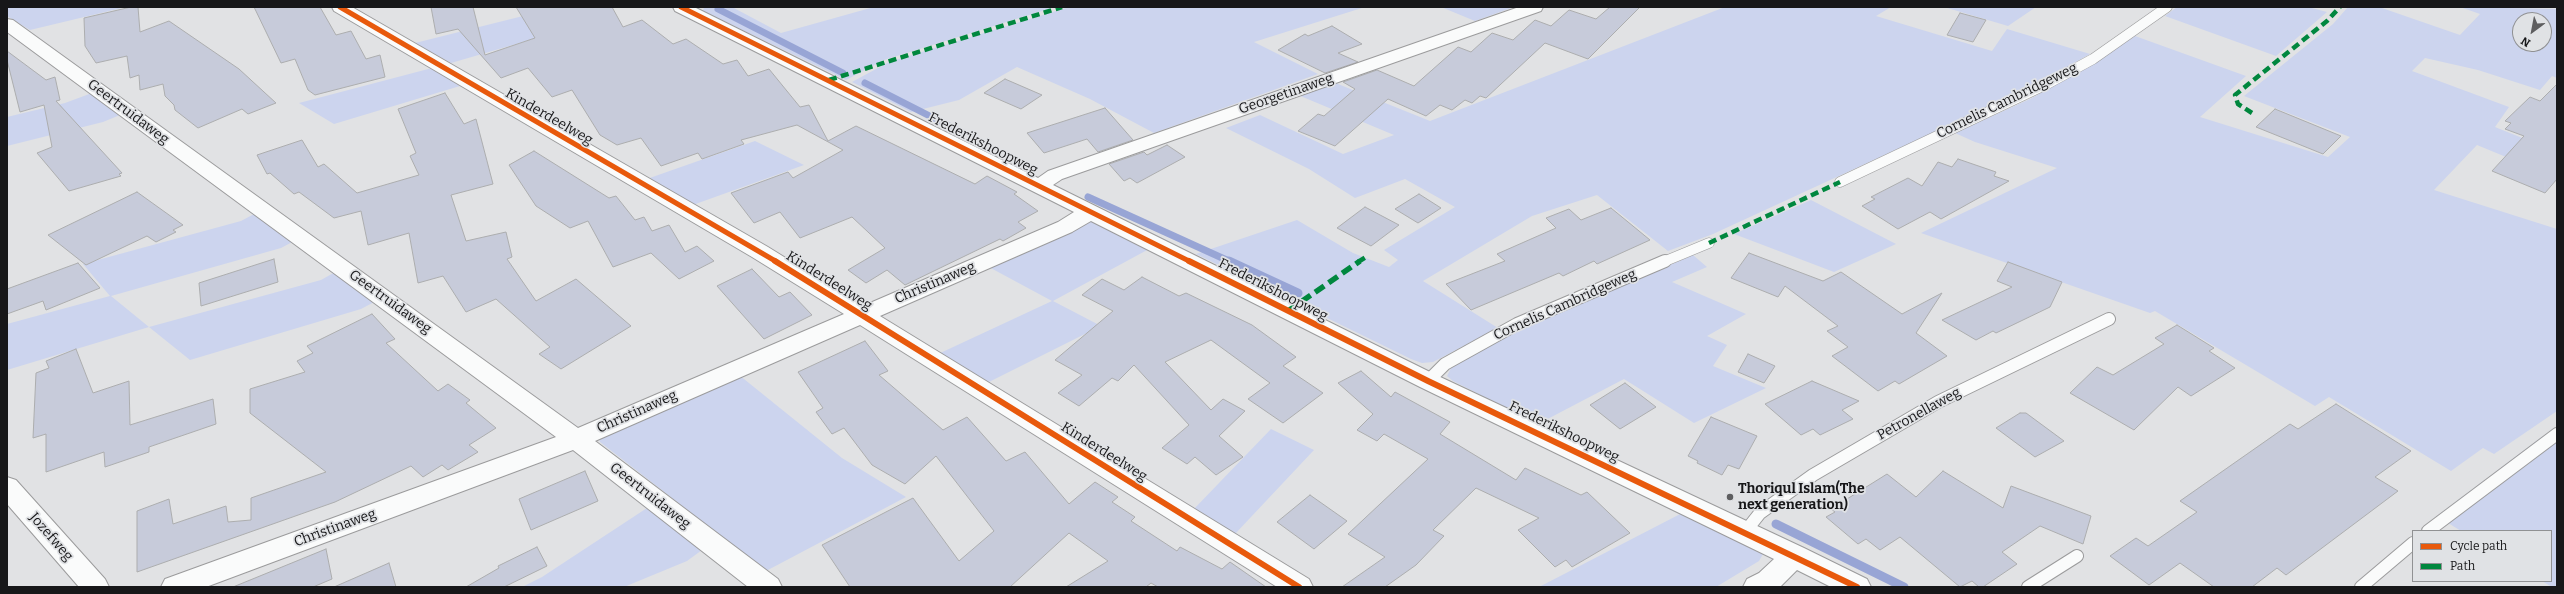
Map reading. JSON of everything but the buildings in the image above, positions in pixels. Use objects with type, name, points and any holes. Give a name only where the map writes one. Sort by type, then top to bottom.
[{"type":"street","name":"Kinderdeelweg","points":[[340,7],[760,252],[1299,587]]},
{"type":"street","name":"Georgetinaweg","points":[[1039,186],[1055,175],[1535,7]]},
{"type":"street","name":"Frederikshoopweg","points":[[686,8],[1428,381],[1857,587]]},
{"type":"street","name":"Geertruidaweg","points":[[7,24],[576,439],[768,587]]},
{"type":"street","name":"Christinaweg","points":[[174,587],[576,439],[1065,227],[1090,212]]},
{"type":"street","name":"Jozefweg","points":[[7,487],[95,587]]},
{"type":"street","points":[[1757,587],[1769,581],[1795,556]]},
{"type":"lane","name":"Cornelis Cambridgeweg","points":[[1840,182],[2047,84],[2093,59],[2167,7]]},
{"type":"lane","name":"Cornelis Cambridgeweg","points":[[1428,381],[1445,364],[1517,324],[1709,243]]},
{"type":"lane","name":"Petronellaweg","points":[[1745,532],[1760,513],[1813,475],[1938,402],[2109,319]]},
{"type":"lane","points":[[2429,530],[2557,434]]},
{"type":"lane","points":[[2361,587],[2412,545]]},
{"type":"lane","points":[[2028,587],[2077,556]]},
{"type":"shaded area","points":[[7,7],[126,7],[30,30],[7,16]]},
{"type":"shaded area","points":[[704,7],[732,7],[781,33],[874,7],[1055,7],[884,60],[846,80],[703,11]]},
{"type":"shaded area","points":[[1069,7],[1365,7],[1254,42],[1318,74],[1154,133],[1090,99],[1017,67],[959,100],[911,112],[852,82],[889,62]]},
{"type":"shaded area","points":[[1441,7],[1514,7],[1475,21]]},
{"type":"shaded area","points":[[1725,7],[1891,7],[1876,16],[1992,51],[2007,29],[2090,54],[2032,87],[1713,234],[1668,251],[1597,195],[1532,216],[1423,281],[1498,328],[1433,362],[1422,363],[1411,359],[1196,254],[1297,220],[1353,253],[1389,267],[1398,260],[1384,250],[1455,207],[1405,179],[1355,198],[1309,169],[1226,128],[1260,115],[1343,154],[1394,135],[1298,95],[1333,82],[1430,121]]},
{"type":"shaded area","points":[[1944,7],[2036,7],[2008,26]]},
{"type":"shaded area","points":[[2177,7],[2308,7],[2327,12],[2276,56],[2165,16]]},
{"type":"shaded area","points":[[2348,7],[2379,7],[2460,35],[2480,14],[2460,7],[2557,9],[2557,78],[2552,76],[2540,90],[2478,70],[2425,58],[2412,71],[2509,107],[2495,127],[2557,152],[2557,178],[2477,145],[2434,190],[2557,229],[2557,411],[2494,454],[2483,448],[2451,471],[2329,397],[2315,406],[2155,311],[2150,313],[1921,233],[2057,168],[1975,142],[1955,133],[2030,99],[2090,66],[2135,36],[2246,76],[2200,117],[2328,157],[2350,137],[2244,96],[2333,24]]},
{"type":"shaded area","points":[[523,16],[554,33],[451,63],[415,43]]},
{"type":"shaded area","points":[[432,68],[460,86],[334,124],[299,103]]},
{"type":"shaded area","points":[[92,93],[120,115],[103,122],[7,146],[7,117],[65,103]]},
{"type":"shaded area","points":[[755,141],[804,165],[690,206],[644,180]]},
{"type":"shaded area","points":[[1811,200],[1896,244],[1834,272],[1734,234]]},
{"type":"shaded area","points":[[256,213],[296,240],[281,248],[111,296],[149,327],[7,370],[7,324],[110,296],[83,264],[241,221]]},
{"type":"shaded area","points":[[1091,221],[1149,249],[1053,301],[1101,326],[987,383],[936,355],[1052,301],[987,266],[1083,222]]},
{"type":"shaded area","points":[[1693,255],[1707,267],[1672,282],[1746,314],[1707,336],[1727,345],[1713,366],[1766,388],[1694,423],[1624,379],[1538,424],[1453,381],[1447,376],[1452,366],[1534,323]]},
{"type":"shaded area","points":[[337,271],[378,300],[361,309],[190,360],[149,327],[321,280]]},
{"type":"shaded area","points":[[739,375],[842,458],[906,497],[766,571],[600,442],[599,436]]},
{"type":"shaded area","points":[[1271,429],[1314,450],[1235,534],[1193,510]]},
{"type":"shaded area","points":[[2543,436],[2557,444],[2557,587],[2552,587],[2544,582],[2552,582],[2552,530],[2459,530],[2437,516]]},
{"type":"shaded area","points":[[647,508],[702,550],[687,561],[624,587],[522,587],[542,577]]},
{"type":"shaded area","points":[[1686,511],[1761,549],[1763,554],[1759,561],[1716,587],[1539,587]]},
{"type":"waterway","points":[[718,9],[843,73]]},
{"type":"waterway","points":[[865,83],[963,133]]},
{"type":"waterway","points":[[1088,197],[1231,262]]},
{"type":"waterway","points":[[1229,261],[1298,293]]},
{"type":"waterway","points":[[1776,524],[1904,587]]},
{"type":"marked path","points":[[829,80],[1062,7]]},
{"type":"marked path","points":[[2252,113],[2238,104],[2235,95],[2327,21],[2340,7]]},
{"type":"marked path","points":[[1709,243],[1840,182]]},
{"type":"marked path","points":[[1288,311],[1366,257]]},
{"type":"cycle path","points":[[340,7],[760,252],[1299,587]]},
{"type":"cycle path","points":[[681,7],[1428,381],[1857,587]]},
{"type":"place","name":"Thoriqul Islam(The next generation)","points":[[1730,497]]}]
